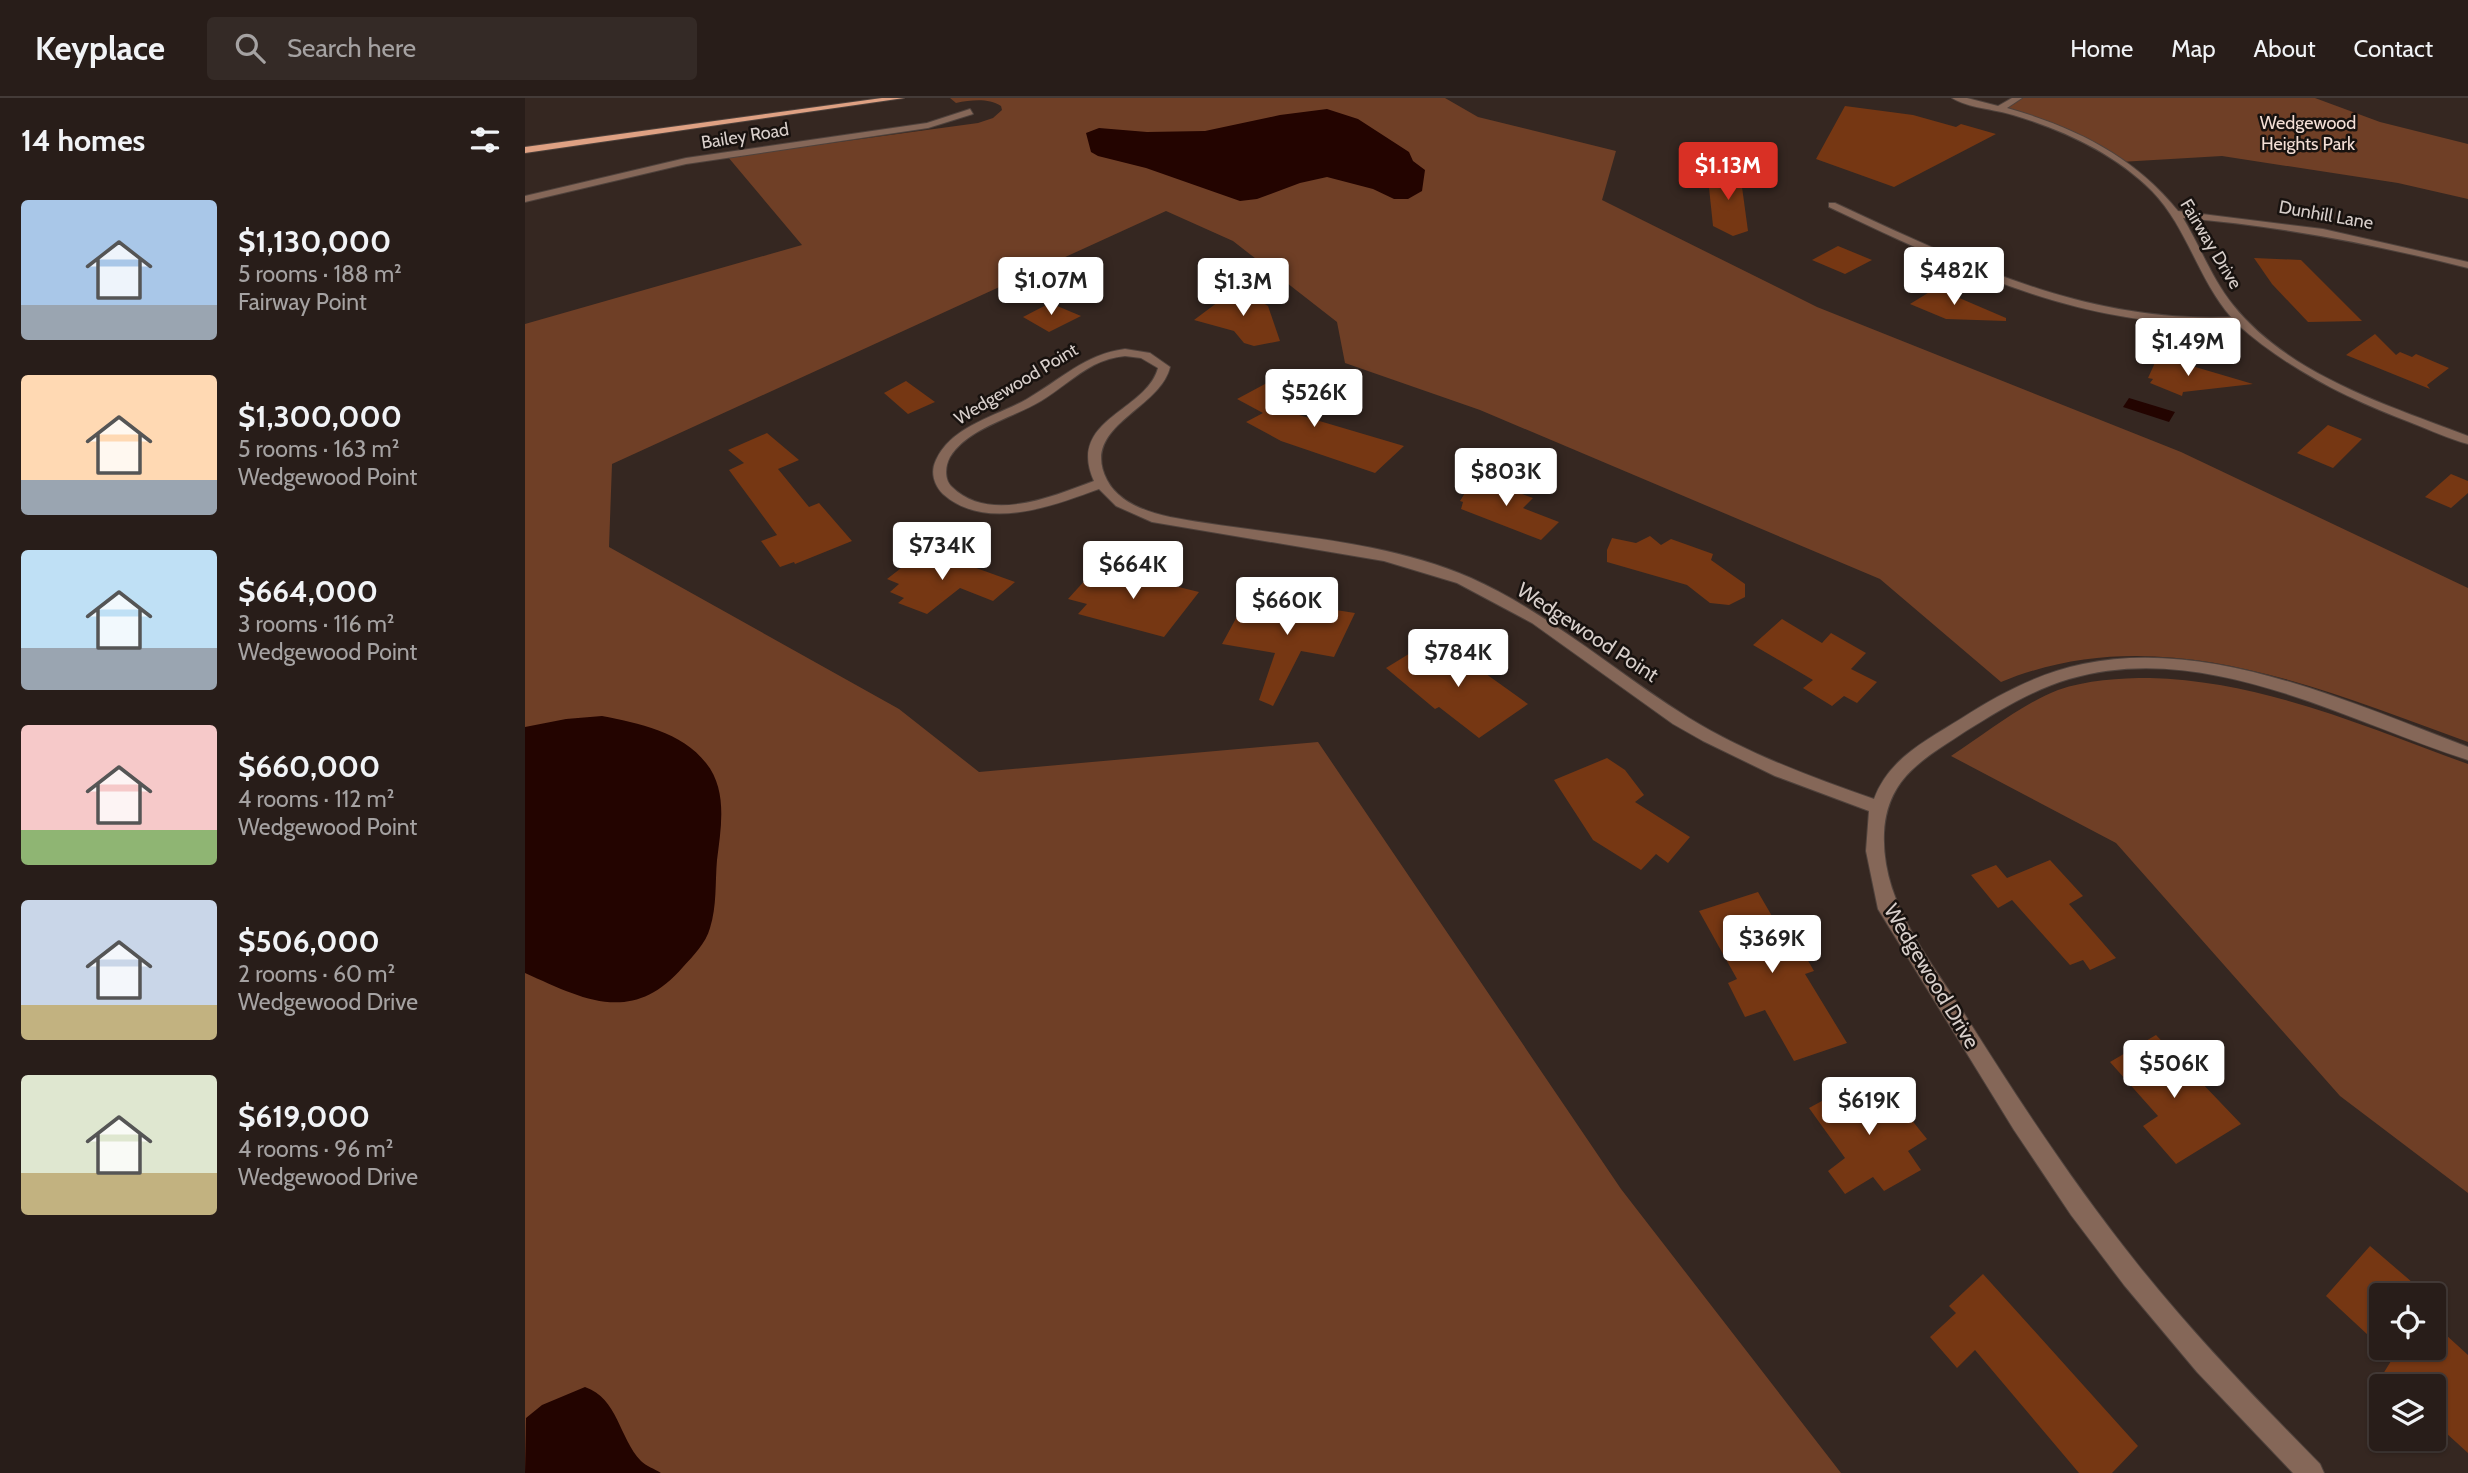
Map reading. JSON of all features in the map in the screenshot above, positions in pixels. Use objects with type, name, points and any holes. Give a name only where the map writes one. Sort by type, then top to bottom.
[{"type":"main road","name":"Bailey Road","points":[[525,150],[900,98]]},
{"type":"street","name":"Fairway Drive","points":[[1956,98],[1999,109],[2080,139],[2144,178],[2175,214],[2214,287],[2240,320],[2305,368],[2343,389],[2384,409],[2468,440]]},
{"type":"street","points":[[1999,109],[2018,98]]},
{"type":"street","name":"Bailey Road","points":[[525,199],[686,161],[919,126],[947,121],[970,112]]},
{"type":"street","points":[[1832,205],[1942,254],[2077,304],[2143,318],[2180,321],[2240,320]]},
{"type":"street","name":"Dunhill Lane","points":[[2175,214],[2251,220],[2361,237],[2468,265]]},
{"type":"street","name":"Wedgewood Point","points":[[1101,483],[1032,505],[988,509],[968,504],[951,495],[941,482],[939,470],[943,458],[955,443],[1033,401],[1094,359],[1120,353],[1148,355],[1164,367],[1164,376],[1158,385],[1124,410],[1101,435],[1095,450],[1096,468],[1101,483],[1120,503],[1164,519],[1388,558],[1436,570],[1521,609],[1685,723],[1718,741],[1769,766],[1880,808]]},
{"type":"street","name":"Wedgewood Drive","points":[[2311,1473],[2185,1340],[2109,1248],[2047,1162],[1888,909],[1876,873],[1873,840],[1880,808],[1894,777],[1909,760],[2026,689],[2086,669],[2120,665],[2191,667],[2230,673],[2289,690],[2468,754]]},
{"type":"green space","points":[[950,98],[1445,98],[1478,117],[1616,151],[1602,200],[1817,307],[2181,452],[2468,588],[2468,742],[2296,682],[2237,667],[2179,658],[2120,656],[2060,664],[2001,682],[1880,579],[1480,410],[1345,363],[1337,322],[1233,241],[1166,211],[612,464],[609,547],[899,709],[979,772],[1318,742],[1621,1189],[1841,1473],[525,1473],[525,324],[802,245],[728,157],[978,123],[993,118],[1002,110],[1001,106],[991,102],[956,103]]},
{"type":"green space","name":"Wedgewood Heights Park","points":[[2018,98],[2315,98],[2380,122],[2468,144],[2468,199],[2398,183],[2222,156],[2120,162],[2080,139],[1999,109]]},
{"type":"green space","points":[[2150,678],[2232,687],[2272,697],[2351,721],[2468,764],[2468,1193],[2340,1096],[2116,843],[1951,756],[2016,712],[2058,690],[2103,680]]},
{"type":"shaded area","points":[[1327,109],[1358,119],[1409,152],[1413,161],[1425,170],[1422,191],[1408,199],[1394,199],[1373,189],[1327,177],[1300,183],[1257,199],[1240,201],[1146,168],[1098,156],[1091,152],[1086,133],[1099,128],[1147,132],[1205,131],[1280,115]]},
{"type":"shaded area","points":[[2129,398],[2175,412],[2169,422],[2123,407]]},
{"type":"shaded area","points":[[602,716],[659,730],[685,744],[706,763],[718,785],[720,797],[721,822],[714,911],[706,939],[664,985],[645,996],[626,1002],[587,998],[525,973],[525,727],[566,719]]},
{"type":"shaded area","points":[[585,1387],[605,1400],[641,1461],[661,1473],[525,1473],[526,1418],[542,1405]]},
{"type":"building","points":[[1845,106],[1913,115],[1956,127],[1961,124],[1996,134],[1894,187],[1816,159]]},
{"type":"building","points":[[1739,165],[1748,231],[1733,236],[1713,226],[1708,178]]},
{"type":"building","points":[[1838,246],[1872,260],[1845,274],[1812,260]]},
{"type":"building","points":[[2254,258],[2301,260],[2362,321],[2308,322],[2272,284]]},
{"type":"building","points":[[1238,287],[1268,306],[1280,341],[1254,346],[1244,343],[1234,331],[1194,320]]},
{"type":"building","points":[[1936,288],[2006,318],[2006,321],[1946,319],[1910,304]]},
{"type":"building","points":[[1050,303],[1081,316],[1049,332],[1023,317]]},
{"type":"building","points":[[2375,334],[2396,355],[2400,352],[2412,357],[2416,354],[2449,368],[2427,385],[2430,389],[2346,355]]},
{"type":"building","points":[[2158,356],[2253,384],[2183,392],[2182,396],[2150,383],[2153,379],[2148,378]]},
{"type":"building","points":[[1276,378],[1312,399],[1289,412],[1404,446],[1375,473],[1281,441],[1246,422],[1263,413],[1237,399]]},
{"type":"building","points":[[906,381],[935,402],[908,414],[884,393]]},
{"type":"building","points":[[2328,425],[2362,439],[2333,468],[2297,453]]},
{"type":"building","points":[[767,433],[799,460],[778,469],[809,507],[819,503],[852,541],[795,564],[794,562],[780,567],[761,541],[777,535],[729,470],[744,463],[728,450]]},
{"type":"building","points":[[2451,474],[2468,481],[2468,493],[2451,508],[2425,497]]},
{"type":"building","points":[[1487,476],[1518,487],[1514,491],[1533,498],[1523,508],[1559,522],[1541,540],[1461,509],[1463,502],[1460,501],[1468,488],[1472,490]]},
{"type":"building","points":[[1650,536],[1661,545],[1671,539],[1713,554],[1711,560],[1745,584],[1745,597],[1729,605],[1710,603],[1687,585],[1607,562],[1607,550],[1612,538],[1636,543]]},
{"type":"building","points":[[923,551],[1015,582],[993,601],[960,588],[927,614],[898,603],[904,598],[890,592],[899,584],[887,579]]},
{"type":"building","points":[[1097,567],[1199,592],[1164,637],[1078,614],[1087,604],[1068,599]]},
{"type":"building","points":[[1246,600],[1308,610],[1310,606],[1355,613],[1334,657],[1301,651],[1273,706],[1259,700],[1275,653],[1222,644]]},
{"type":"building","points":[[1782,619],[1822,643],[1831,633],[1866,653],[1851,669],[1877,682],[1857,703],[1844,696],[1832,706],[1803,688],[1813,680],[1753,645]]},
{"type":"building","points":[[1425,644],[1443,659],[1454,651],[1528,704],[1479,738],[1439,707],[1435,709],[1386,668]]},
{"type":"building","points":[[1607,758],[1625,770],[1644,795],[1635,802],[1690,837],[1668,863],[1656,854],[1641,870],[1593,840],[1554,780]]},
{"type":"building","points":[[2050,860],[2083,896],[2069,904],[2116,958],[2090,970],[2083,960],[2070,965],[2012,900],[1998,908],[1971,875],[1996,865],[2007,878]]},
{"type":"building","points":[[1758,892],[1776,923],[1784,919],[1814,971],[1805,974],[1847,1043],[1794,1061],[1765,1010],[1745,1017],[1728,983],[1737,979],[1699,911]]},
{"type":"building","points":[[2156,1035],[2241,1124],[2176,1164],[2143,1126],[2158,1116],[2110,1062]]},
{"type":"building","points":[[1866,1077],[1885,1101],[1893,1097],[1927,1139],[1908,1151],[1921,1170],[1884,1191],[1873,1177],[1845,1194],[1828,1171],[1845,1158],[1809,1108]]},
{"type":"building","points":[[2370,1246],[2413,1283],[2369,1283],[2369,1336],[2326,1296]]},
{"type":"building","points":[[1983,1274],[2138,1446],[2112,1473],[2079,1473],[1975,1350],[1957,1368],[1930,1337],[1956,1313],[1949,1306]]},
{"type":"building","points":[[2446,1335],[2468,1355],[2468,1453],[2446,1433],[2446,1374],[2383,1374],[2392,1360],[2446,1360]]}]
